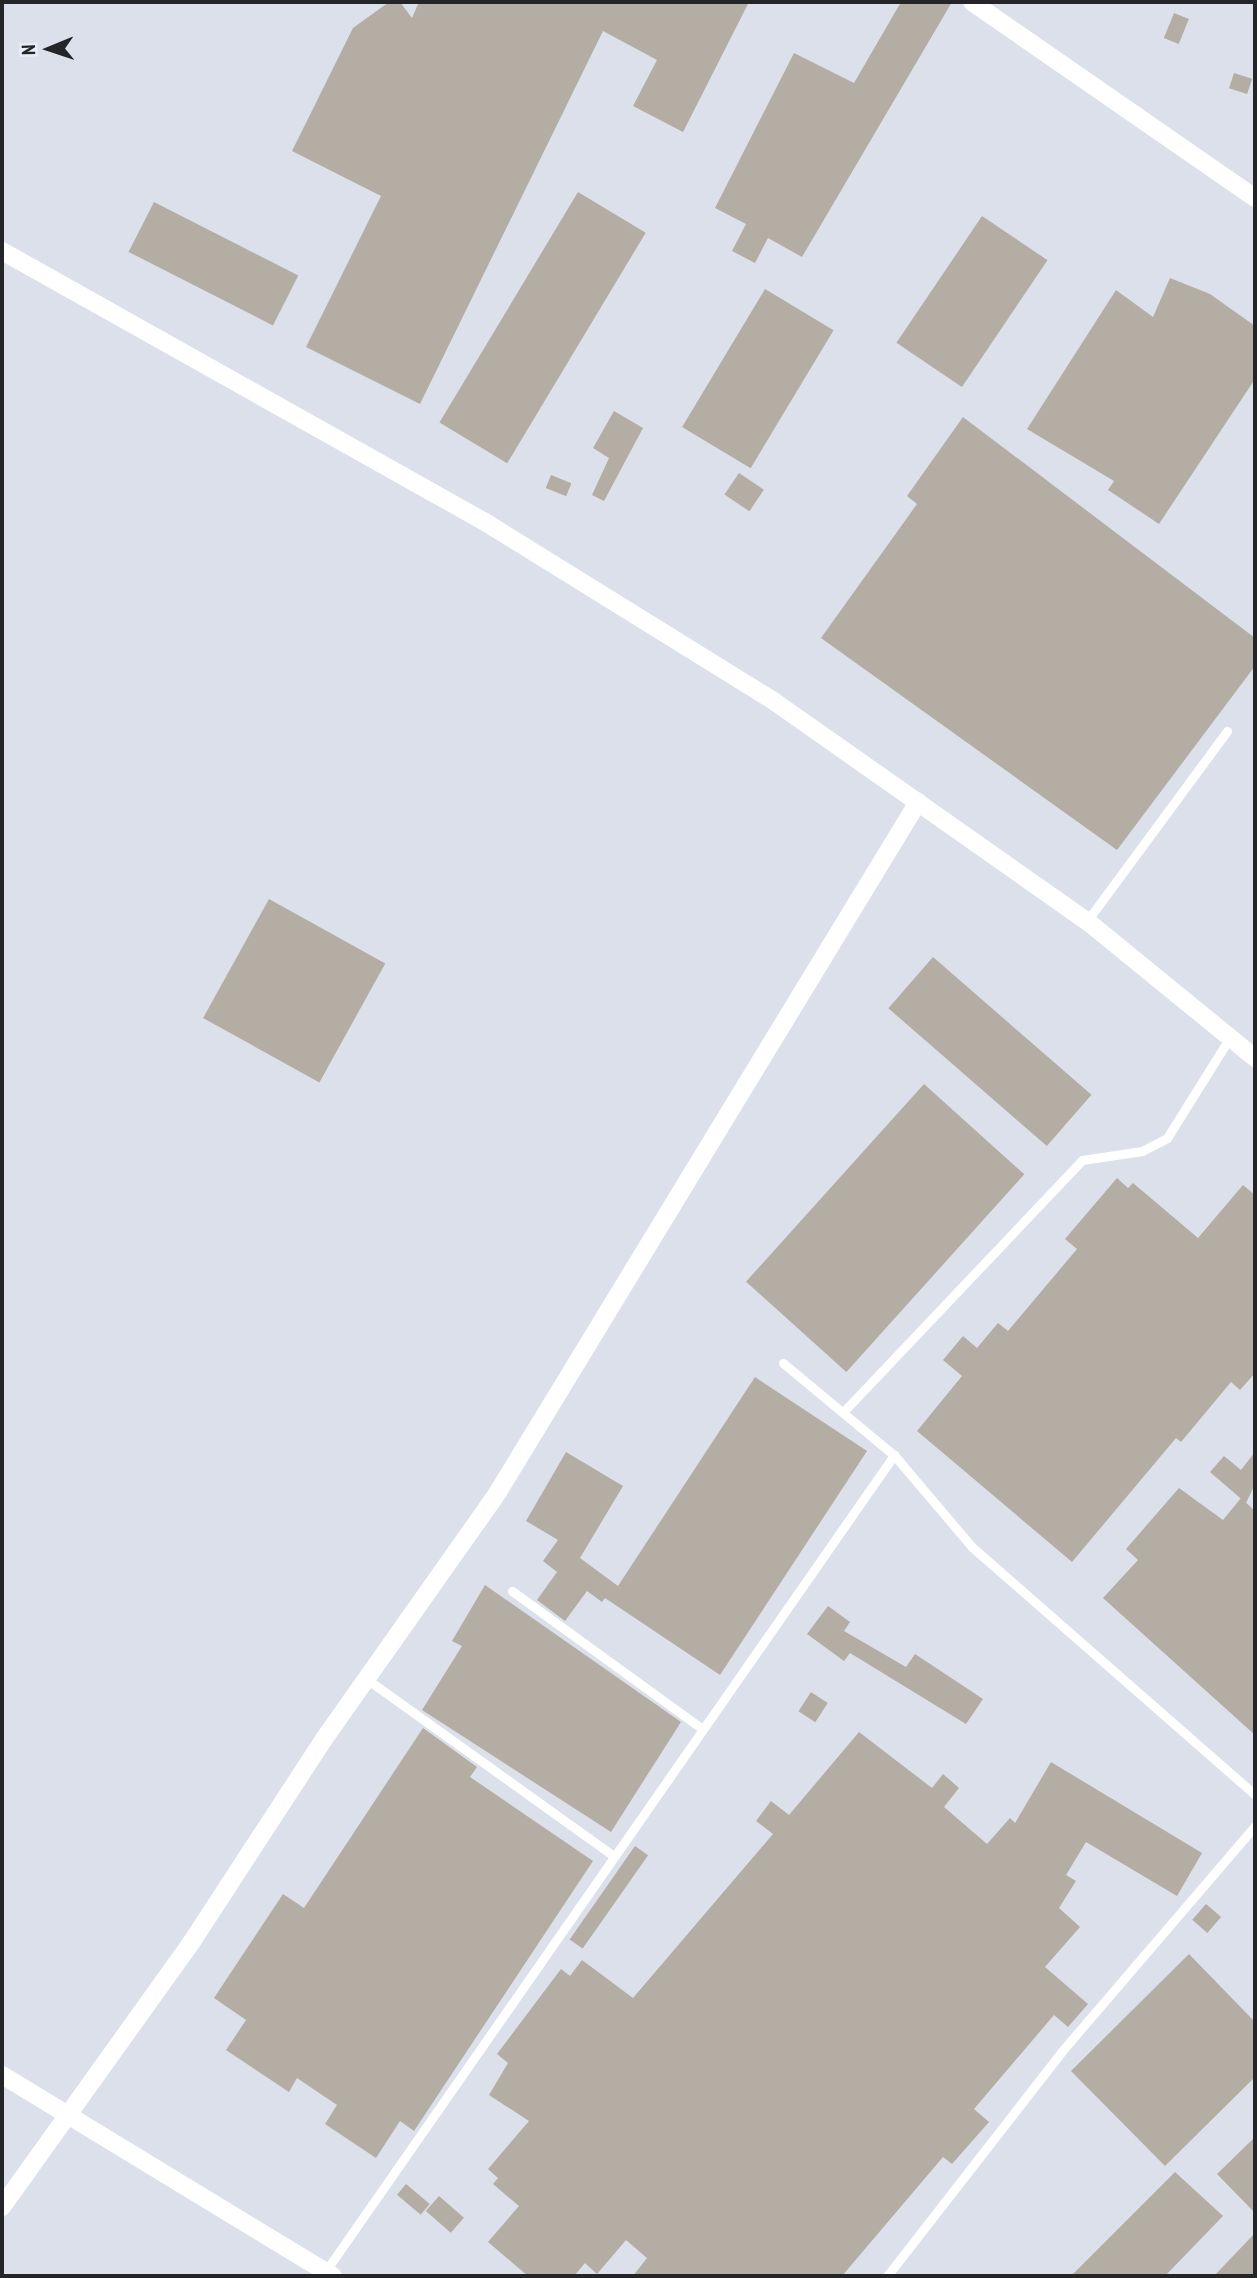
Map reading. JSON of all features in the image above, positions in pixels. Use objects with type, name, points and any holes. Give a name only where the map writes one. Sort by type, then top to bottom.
[{"type":"street","points":[[972,2],[1255,198]]},
{"type":"street","points":[[2,251],[485,522],[775,702],[1087,921],[1255,1058]]},
{"type":"street","points":[[2,2207],[191,1943],[498,1492],[918,802]]},
{"type":"street","points":[[2,2075],[65,2116],[329,2274]]},
{"type":"lane","points":[[1087,921],[1227,731]]},
{"type":"lane","points":[[845,1410],[1073,1167],[1082,1160],[1142,1151],[1167,1138],[1230,1038]]},
{"type":"lane","points":[[783,1363],[845,1410],[894,1455],[972,1547],[1255,1795]]},
{"type":"lane","points":[[329,2274],[700,1727],[894,1455]]},
{"type":"lane","points":[[512,1591],[700,1727]]},
{"type":"lane","points":[[368,1680],[614,1856]]},
{"type":"lane","points":[[887,2276],[1062,2051],[1255,1826]]},
{"type":"building","points":[[389,2],[400,2],[412,18],[419,2],[749,2],[683,132],[633,106],[657,60],[603,31],[420,404],[306,347],[381,196],[292,151],[353,28]]},
{"type":"building","points":[[901,2],[952,2],[802,257],[768,238],[755,263],[732,251],[746,224],[715,208],[794,53],[854,83]]},
{"type":"building","points":[[1174,13],[1189,19],[1179,44],[1164,38]]},
{"type":"building","points":[[1234,73],[1252,79],[1247,94],[1229,88]]},
{"type":"building","points":[[578,192],[646,233],[507,463],[439,423]]},
{"type":"building","points":[[154,202],[298,276],[273,325],[129,252]]},
{"type":"building","points":[[982,216],[1047,260],[962,387],[896,343]]},
{"type":"building","points":[[1170,278],[1210,294],[1255,326],[1255,379],[1159,524],[1108,490],[1114,481],[1027,429],[1116,290],[1153,317]]},
{"type":"building","points":[[765,289],[834,330],[751,468],[682,427]]},
{"type":"building","points":[[614,411],[643,428],[604,501],[592,495],[609,458],[593,448]]},
{"type":"building","points":[[963,417],[1255,638],[1255,666],[1117,850],[821,638],[917,504],[907,496]]},
{"type":"building","points":[[739,473],[764,490],[749,511],[724,495]]},
{"type":"building","points":[[551,475],[571,483],[566,496],[546,488]]},
{"type":"building","points":[[269,899],[385,963],[319,1082],[203,1018]]},
{"type":"building","points":[[933,957],[1091,1095],[1047,1146],[888,1008]]},
{"type":"building","points":[[924,1084],[1024,1174],[846,1372],[746,1282]]},
{"type":"building","points":[[1117,1178],[1128,1188],[1133,1183],[1198,1238],[1243,1185],[1255,1195],[1255,1373],[1240,1390],[1231,1382],[1181,1442],[1176,1438],[1072,1562],[917,1431],[962,1376],[943,1360],[963,1336],[977,1348],[998,1323],[1008,1331],[1077,1249],[1065,1239]]},
{"type":"building","points":[[755,1377],[867,1451],[720,1675],[605,1598],[602,1602],[587,1591],[565,1621],[537,1600],[557,1572],[543,1561],[558,1540],[526,1521],[566,1452],[623,1486],[580,1558],[618,1586]]},
{"type":"building","points":[[1255,1452],[1255,1484],[1246,1503],[1210,1472],[1224,1456],[1241,1470]]},
{"type":"building","points":[[1179,1488],[1223,1520],[1241,1498],[1255,1511],[1255,1735],[1103,1598],[1138,1560],[1126,1549]]},
{"type":"building","points":[[485,1585],[681,1722],[611,1832],[422,1710],[462,1646],[452,1641]]},
{"type":"building","points":[[828,1606],[850,1622],[844,1631],[906,1667],[915,1654],[983,1699],[966,1724],[850,1653],[844,1661],[807,1634]]},
{"type":"building","points":[[811,1692],[828,1703],[815,1722],[798,1711]]},
{"type":"building","points":[[423,1728],[477,1767],[470,1777],[593,1861],[414,2131],[400,2121],[376,2158],[325,2124],[337,2105],[297,2078],[289,2092],[226,2050],[246,2020],[214,1998],[283,1894],[304,1908]]},
{"type":"building","points":[[859,1732],[932,1788],[943,1774],[959,1788],[944,1807],[987,1844],[1010,1818],[1015,1823],[1051,1762],[1202,1853],[1177,1896],[1086,1842],[1066,1875],[1076,1881],[1059,1908],[1080,1927],[1045,1967],[1088,2004],[1068,2027],[1054,2015],[974,2109],[989,2122],[952,2164],[943,2157],[842,2276],[633,2276],[647,2258],[626,2240],[597,2274],[585,2263],[574,2276],[528,2276],[488,2242],[519,2206],[493,2184],[498,2178],[488,2169],[529,2121],[489,2095],[508,2063],[497,2054],[561,1969],[570,1976],[582,1960],[633,1998],[773,1834],[756,1821],[771,1801],[789,1815]]},
{"type":"building","points":[[635,1846],[648,1855],[583,1949],[570,1939]]},
{"type":"building","points":[[1206,1904],[1221,1917],[1207,1933],[1192,1920]]},
{"type":"building","points":[[1189,1954],[1255,2022],[1255,2077],[1165,2166],[1071,2071]]},
{"type":"building","points":[[1255,2137],[1255,2213],[1217,2174]]},
{"type":"building","points":[[1175,2172],[1223,2216],[1165,2276],[1071,2276]]},
{"type":"building","points":[[406,2184],[430,2204],[421,2215],[397,2195]]},
{"type":"building","points":[[439,2196],[464,2218],[451,2233],[426,2211]]},
{"type":"building","points":[[1255,2233],[1255,2276],[1214,2276]]}]
